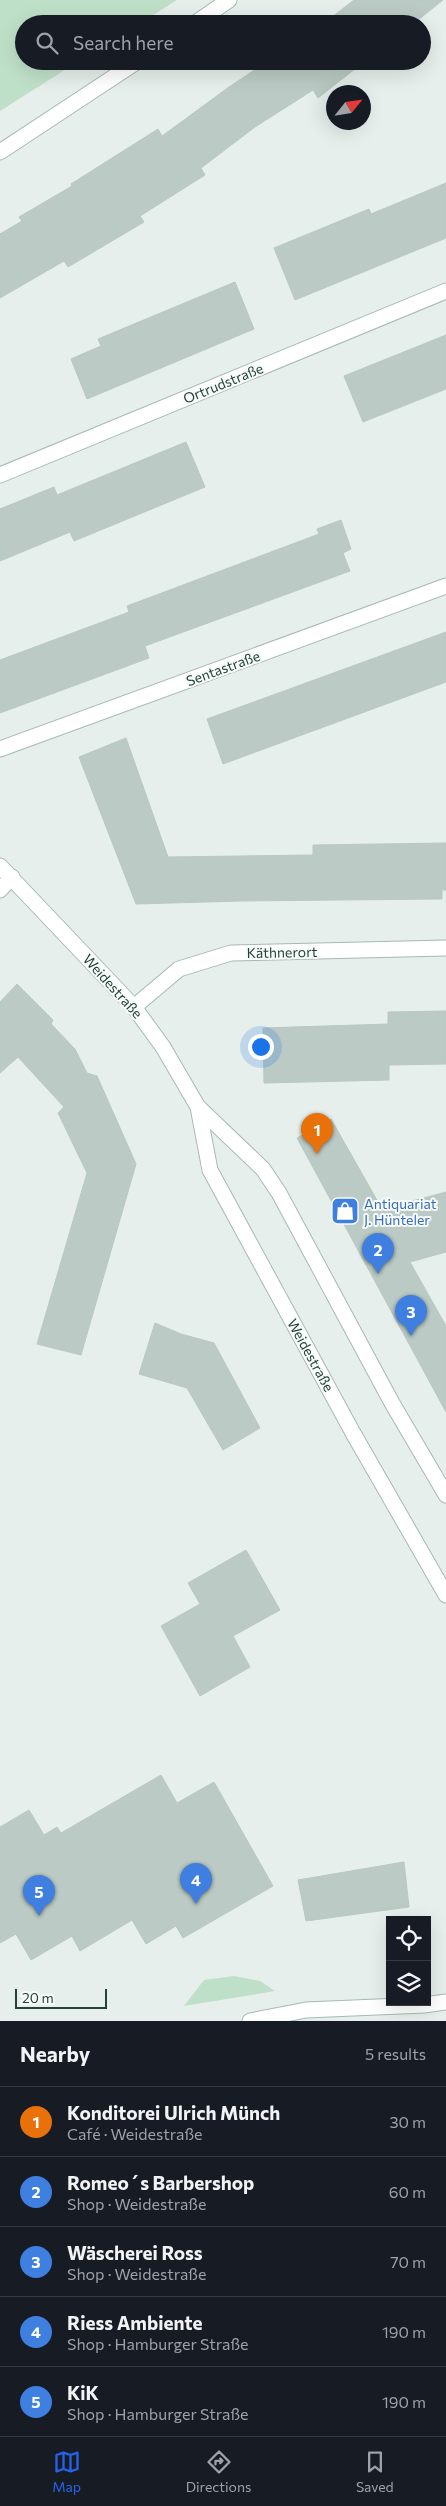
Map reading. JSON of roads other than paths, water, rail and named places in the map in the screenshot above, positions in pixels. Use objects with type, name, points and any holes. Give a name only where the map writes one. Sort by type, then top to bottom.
[{"type":"street","points":[[207,15],[229,0]]},
{"type":"street","points":[[0,152],[24,139],[125,70]]},
{"type":"street","name":"Ortrudstraße","points":[[0,475],[446,291]]},
{"type":"street","name":"Sentastraße","points":[[0,749],[446,586]]},
{"type":"street","name":"Weidestraße","points":[[0,866],[134,1007],[163,1047],[198,1107],[263,1170],[279,1193],[392,1403],[446,1495]]},
{"type":"street","points":[[0,890],[12,877]]},
{"type":"street","name":"Käthnerort","points":[[134,1007],[180,969],[232,953],[446,948]]},
{"type":"street","name":"Weidestraße","points":[[198,1107],[210,1170],[353,1433],[446,1595]]},
{"type":"street","points":[[250,2021],[306,2010],[424,2005],[446,2002]]},
{"type":"place","name":"Konditorei Ulrich Münch","points":[[317,1154]]},
{"type":"place","name":"Antiquariat J. Hünteler","points":[[345,1211]]},
{"type":"place","name":"Romeo´s Barbershop","points":[[378,1274]]},
{"type":"place","name":"Wäscherei Ross","points":[[411,1336]]},
{"type":"place","name":"Riess Ambiente","points":[[196,1904]]},
{"type":"place","name":"KiK","points":[[39,1916]]}]
